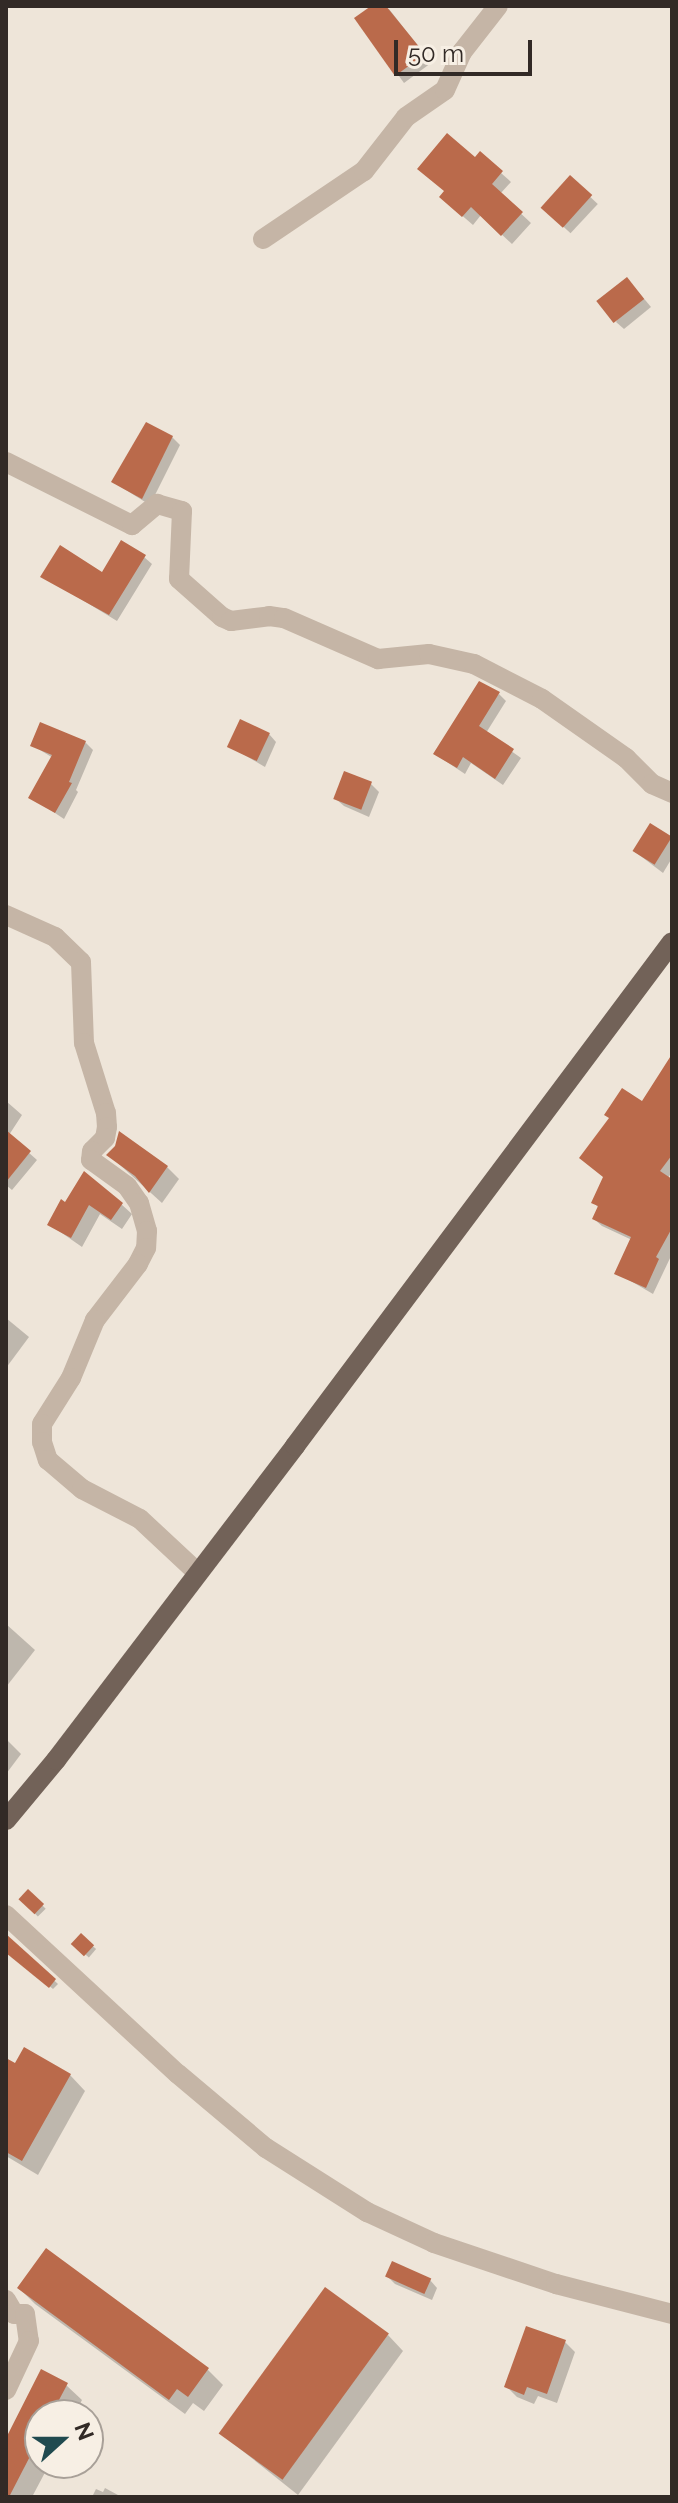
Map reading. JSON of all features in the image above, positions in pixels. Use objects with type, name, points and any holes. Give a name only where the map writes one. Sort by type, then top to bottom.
[{"type":"main road","points":[[6,1819],[56,1760],[672,942]]},
{"type":"street","points":[[263,239],[364,171],[406,117],[445,90],[462,52],[498,6]]},
{"type":"street","points":[[6,462],[132,525],[157,504],[182,511],[179,579],[231,621],[269,616],[284,618],[368,657],[429,654],[474,664],[542,699],[626,758],[652,784],[672,793]]},
{"type":"street","points":[[6,915],[55,937],[81,962],[84,1043],[107,1127],[105,1138],[92,1151],[91,1160],[127,1186],[139,1203],[147,1231],[146,1248],[138,1264],[95,1320],[71,1378],[42,1424],[48,1460],[82,1489],[140,1519],[198,1573]]},
{"type":"street","points":[[6,1915],[178,2074],[266,2148],[367,2212],[434,2243],[556,2284],[672,2314]]},
{"type":"street","points":[[6,2300],[14,2314],[25,2314],[29,2341],[6,2390]]},
{"type":"building","points":[[371,6],[386,6],[425,54],[395,76],[354,18]]},
{"type":"building","points":[[447,133],[475,157],[480,151],[503,171],[492,184],[523,212],[501,236],[471,207],[462,217],[439,197],[444,191],[417,169]]},
{"type":"building","points":[[570,175],[592,195],[563,228],[541,208]]},
{"type":"building","points":[[627,277],[644,299],[614,323],[596,301]]},
{"type":"building","points":[[146,422],[173,436],[142,499],[111,482]]},
{"type":"building","points":[[121,540],[146,555],[109,615],[40,577],[60,545],[102,572]]},
{"type":"building","points":[[479,681],[500,692],[479,726],[514,749],[495,779],[463,757],[457,768],[433,754]]},
{"type":"building","points":[[240,719],[270,733],[257,761],[227,747]]},
{"type":"building","points":[[40,722],[86,741],[69,782],[72,783],[55,813],[28,798],[52,755],[30,746]]},
{"type":"building","points":[[344,771],[372,782],[361,810],[333,799]]},
{"type":"building","points":[[650,823],[672,837],[655,865],[633,851]]},
{"type":"building","points":[[672,1054],[672,1155],[660,1171],[672,1179],[672,1228],[656,1257],[659,1259],[646,1288],[614,1274],[631,1237],[592,1219],[598,1206],[591,1203],[603,1177],[579,1158],[609,1118],[604,1115],[622,1088],[642,1101]]},
{"type":"building","points":[[6,1130],[31,1151],[6,1182]]},
{"type":"building","points":[[119,1131],[168,1166],[149,1193],[135,1176],[106,1155],[115,1146]]},
{"type":"building","points":[[84,1171],[123,1203],[111,1220],[89,1205],[71,1238],[47,1225],[61,1199],[65,1202]]},
{"type":"building","points":[[28,1889],[44,1904],[35,1914],[18,1899]]},
{"type":"building","points":[[81,1933],[94,1945],[84,1956],[71,1944]]},
{"type":"building","points":[[6,1934],[56,1979],[49,1988],[6,1953]]},
{"type":"building","points":[[24,2047],[71,2074],[22,2161],[6,2152],[6,2058],[15,2063]]},
{"type":"building","points":[[46,2248],[209,2368],[188,2397],[177,2389],[169,2400],[17,2288]]},
{"type":"building","points":[[392,2261],[431,2278],[424,2294],[385,2277]]},
{"type":"building","points":[[325,2287],[389,2333],[283,2480],[219,2433]]},
{"type":"building","points":[[526,2326],[566,2340],[547,2394],[527,2387],[524,2395],[504,2387]]},
{"type":"building","points":[[41,2369],[68,2383],[60,2399],[26,2399]]},
{"type":"building","points":[[24,2403],[24,2468],[9,2497],[6,2497],[6,2438]]}]
